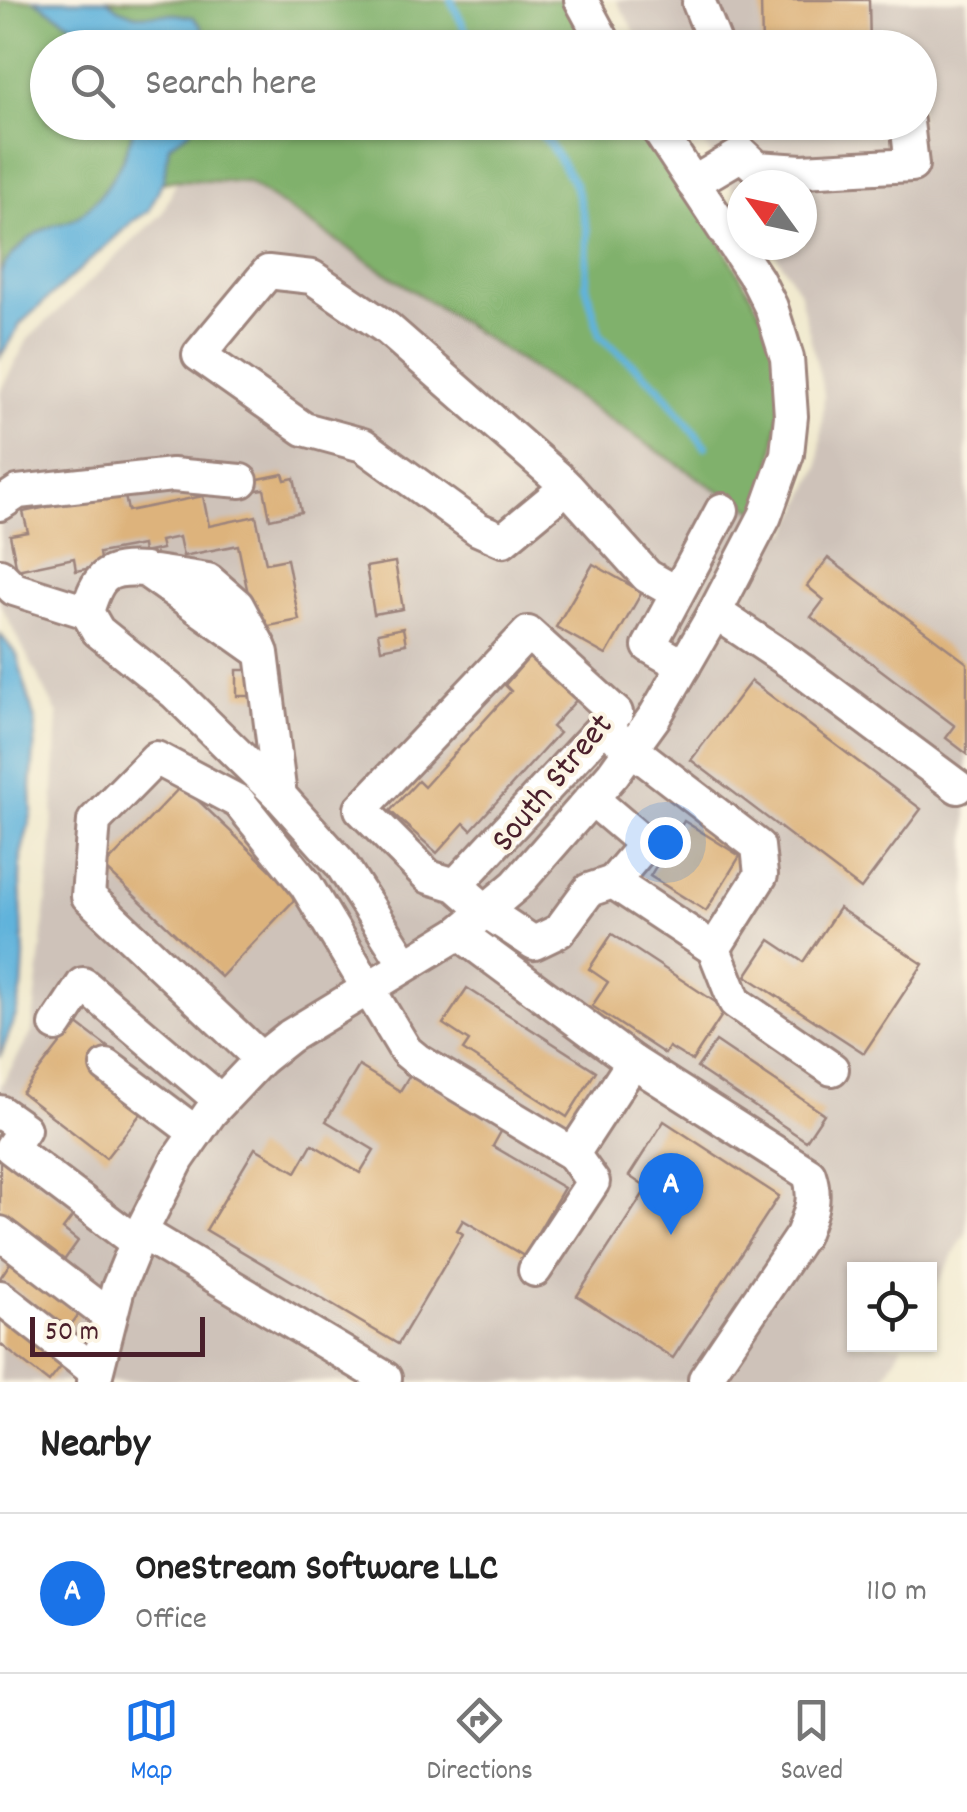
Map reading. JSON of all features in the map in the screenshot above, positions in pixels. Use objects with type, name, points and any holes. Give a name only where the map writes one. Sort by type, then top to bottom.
[{"type":"street","points":[[581,0],[597,30]]},
{"type":"street","points":[[699,3],[710,30]]},
{"type":"street","name":"South Street","points":[[95,1377],[118,1288],[139,1237],[178,1159],[196,1133],[261,1059],[290,1036],[459,933],[543,855],[632,750],[715,612],[765,516],[788,454],[791,416],[787,358],[771,307],[757,279],[665,140]]},
{"type":"street","points":[[692,182],[740,140]]},
{"type":"street","points":[[743,140],[757,168],[802,171],[912,165],[909,140]]},
{"type":"street","points":[[567,487],[503,540],[478,529],[363,444],[304,429],[200,355],[268,272],[312,277],[388,329],[567,487],[647,576],[678,593]]},
{"type":"street","points":[[0,504],[18,492],[172,475],[240,482]]},
{"type":"street","points":[[684,666],[649,646],[722,510]]},
{"type":"street","points":[[87,612],[95,586],[104,577],[126,568],[145,570],[262,653],[280,796]]},
{"type":"street","points":[[0,575],[14,588],[87,612],[98,631],[175,693],[280,796],[341,864],[405,964]]},
{"type":"street","points":[[715,612],[793,664],[958,788]]},
{"type":"street","points":[[456,885],[616,713],[528,633],[360,810],[429,877],[456,885],[486,912],[534,943],[560,932],[645,844],[592,799]]},
{"type":"street","points":[[604,726],[758,846],[761,874],[714,948]]},
{"type":"street","points":[[261,1059],[88,896],[94,821],[156,758],[238,802],[306,885],[399,1042],[417,1060],[573,1154],[593,1182],[536,1270]]},
{"type":"street","points":[[543,855],[714,948],[736,1002],[832,1069]]},
{"type":"street","points":[[459,933],[633,1062],[809,1174],[814,1190],[802,1235],[706,1378]]},
{"type":"street","points":[[56,1025],[83,984],[221,1101]]},
{"type":"street","points":[[573,1154],[633,1062]]},
{"type":"street","points":[[108,1066],[196,1133]]},
{"type":"street","points":[[0,1112],[24,1130],[11,1148],[139,1237],[384,1378]]},
{"type":"street","points":[[0,1233],[110,1318]]},
{"type":"street","points":[[0,1298],[95,1377]]},
{"type":"shaded area","points":[[616,0],[967,0],[967,1231],[937,1285],[937,1262],[847,1262],[847,1352],[899,1352],[882,1382],[0,1382],[0,1087],[32,1032],[50,869],[58,715],[0,604],[0,391],[28,339],[162,214],[177,180],[248,182],[788,534],[819,466],[824,394],[799,291],[779,260],[817,260],[817,170],[727,170],[727,180],[701,140],[937,140],[937,30],[634,30]]},
{"type":"green space","points":[[0,0],[581,0],[598,30],[30,30],[30,140],[663,140],[727,253],[727,260],[731,260],[787,358],[765,516],[711,486],[247,182],[177,180],[135,188],[0,329]]},
{"type":"water","points":[[34,0],[107,0],[136,15],[193,17],[202,30],[81,30]]},
{"type":"water","points":[[129,140],[176,140],[169,145],[164,178],[149,211],[133,221],[21,323],[0,357],[4,267],[33,236],[85,211],[120,163]]},
{"type":"water","points":[[0,634],[17,655],[36,725],[32,812],[21,855],[22,988],[0,1057]]},
{"type":"building","points":[[761,0],[869,0],[870,30],[762,30]]},
{"type":"building","points":[[283,474],[285,480],[294,478],[301,512],[270,519],[264,489],[251,491],[249,481]]},
{"type":"building","points":[[124,491],[128,511],[203,496],[209,526],[256,516],[266,563],[287,559],[299,620],[264,627],[252,613],[238,545],[183,556],[179,537],[160,541],[162,549],[143,553],[142,545],[99,553],[101,566],[76,571],[74,558],[17,570],[10,535],[28,532],[23,512]]},
{"type":"building","points":[[828,558],[967,663],[967,754],[946,738],[955,726],[811,617],[824,600],[807,586]]},
{"type":"building","points":[[395,562],[403,609],[374,614],[366,567]]},
{"type":"building","points":[[593,564],[642,592],[606,655],[556,627]]},
{"type":"building","points":[[403,628],[406,644],[381,649],[378,633]]},
{"type":"building","points":[[533,653],[580,696],[552,727],[559,733],[471,830],[464,823],[437,853],[390,811],[418,781],[424,787],[511,691],[505,685]]},
{"type":"building","points":[[237,670],[258,670],[258,696],[237,696]]},
{"type":"building","points":[[751,681],[921,809],[861,889],[691,760]]},
{"type":"building","points":[[182,785],[298,896],[221,977],[104,867]]},
{"type":"building","points":[[684,821],[740,856],[706,911],[650,876]]},
{"type":"building","points":[[839,908],[923,964],[864,1053],[746,976],[770,940],[803,962]]},
{"type":"building","points":[[612,934],[726,1009],[692,1061],[669,1047],[665,1054],[592,1006],[608,982],[589,969]]},
{"type":"building","points":[[467,988],[596,1071],[567,1117],[463,1050],[469,1041],[443,1024]]},
{"type":"building","points":[[76,1023],[117,1054],[145,1108],[106,1158],[22,1093]]},
{"type":"building","points":[[716,1041],[824,1114],[806,1141],[697,1068]]},
{"type":"building","points":[[359,1066],[400,1091],[411,1073],[503,1128],[493,1146],[564,1188],[524,1256],[463,1220],[457,1230],[463,1234],[398,1344],[206,1230],[255,1148],[296,1172],[312,1144],[360,1173],[374,1150],[326,1121]]},
{"type":"building","points":[[664,1121],[779,1196],[673,1358],[577,1296],[647,1188],[629,1176]]},
{"type":"building","points":[[0,1153],[76,1212],[63,1229],[78,1241],[60,1266],[0,1220]]},
{"type":"building","points":[[17,1253],[57,1284],[55,1297],[79,1314],[61,1338],[33,1303],[0,1278]]},
{"type":"building","points":[[0,1306],[68,1358],[49,1382],[0,1344]]},
{"type":"waterway","points":[[451,0],[465,30]]},
{"type":"waterway","points":[[546,140],[575,185],[587,230],[586,285],[600,336],[658,386],[705,446]]},
{"type":"place","name":"OneStream Software LLC","points":[[671,1235]]}]
